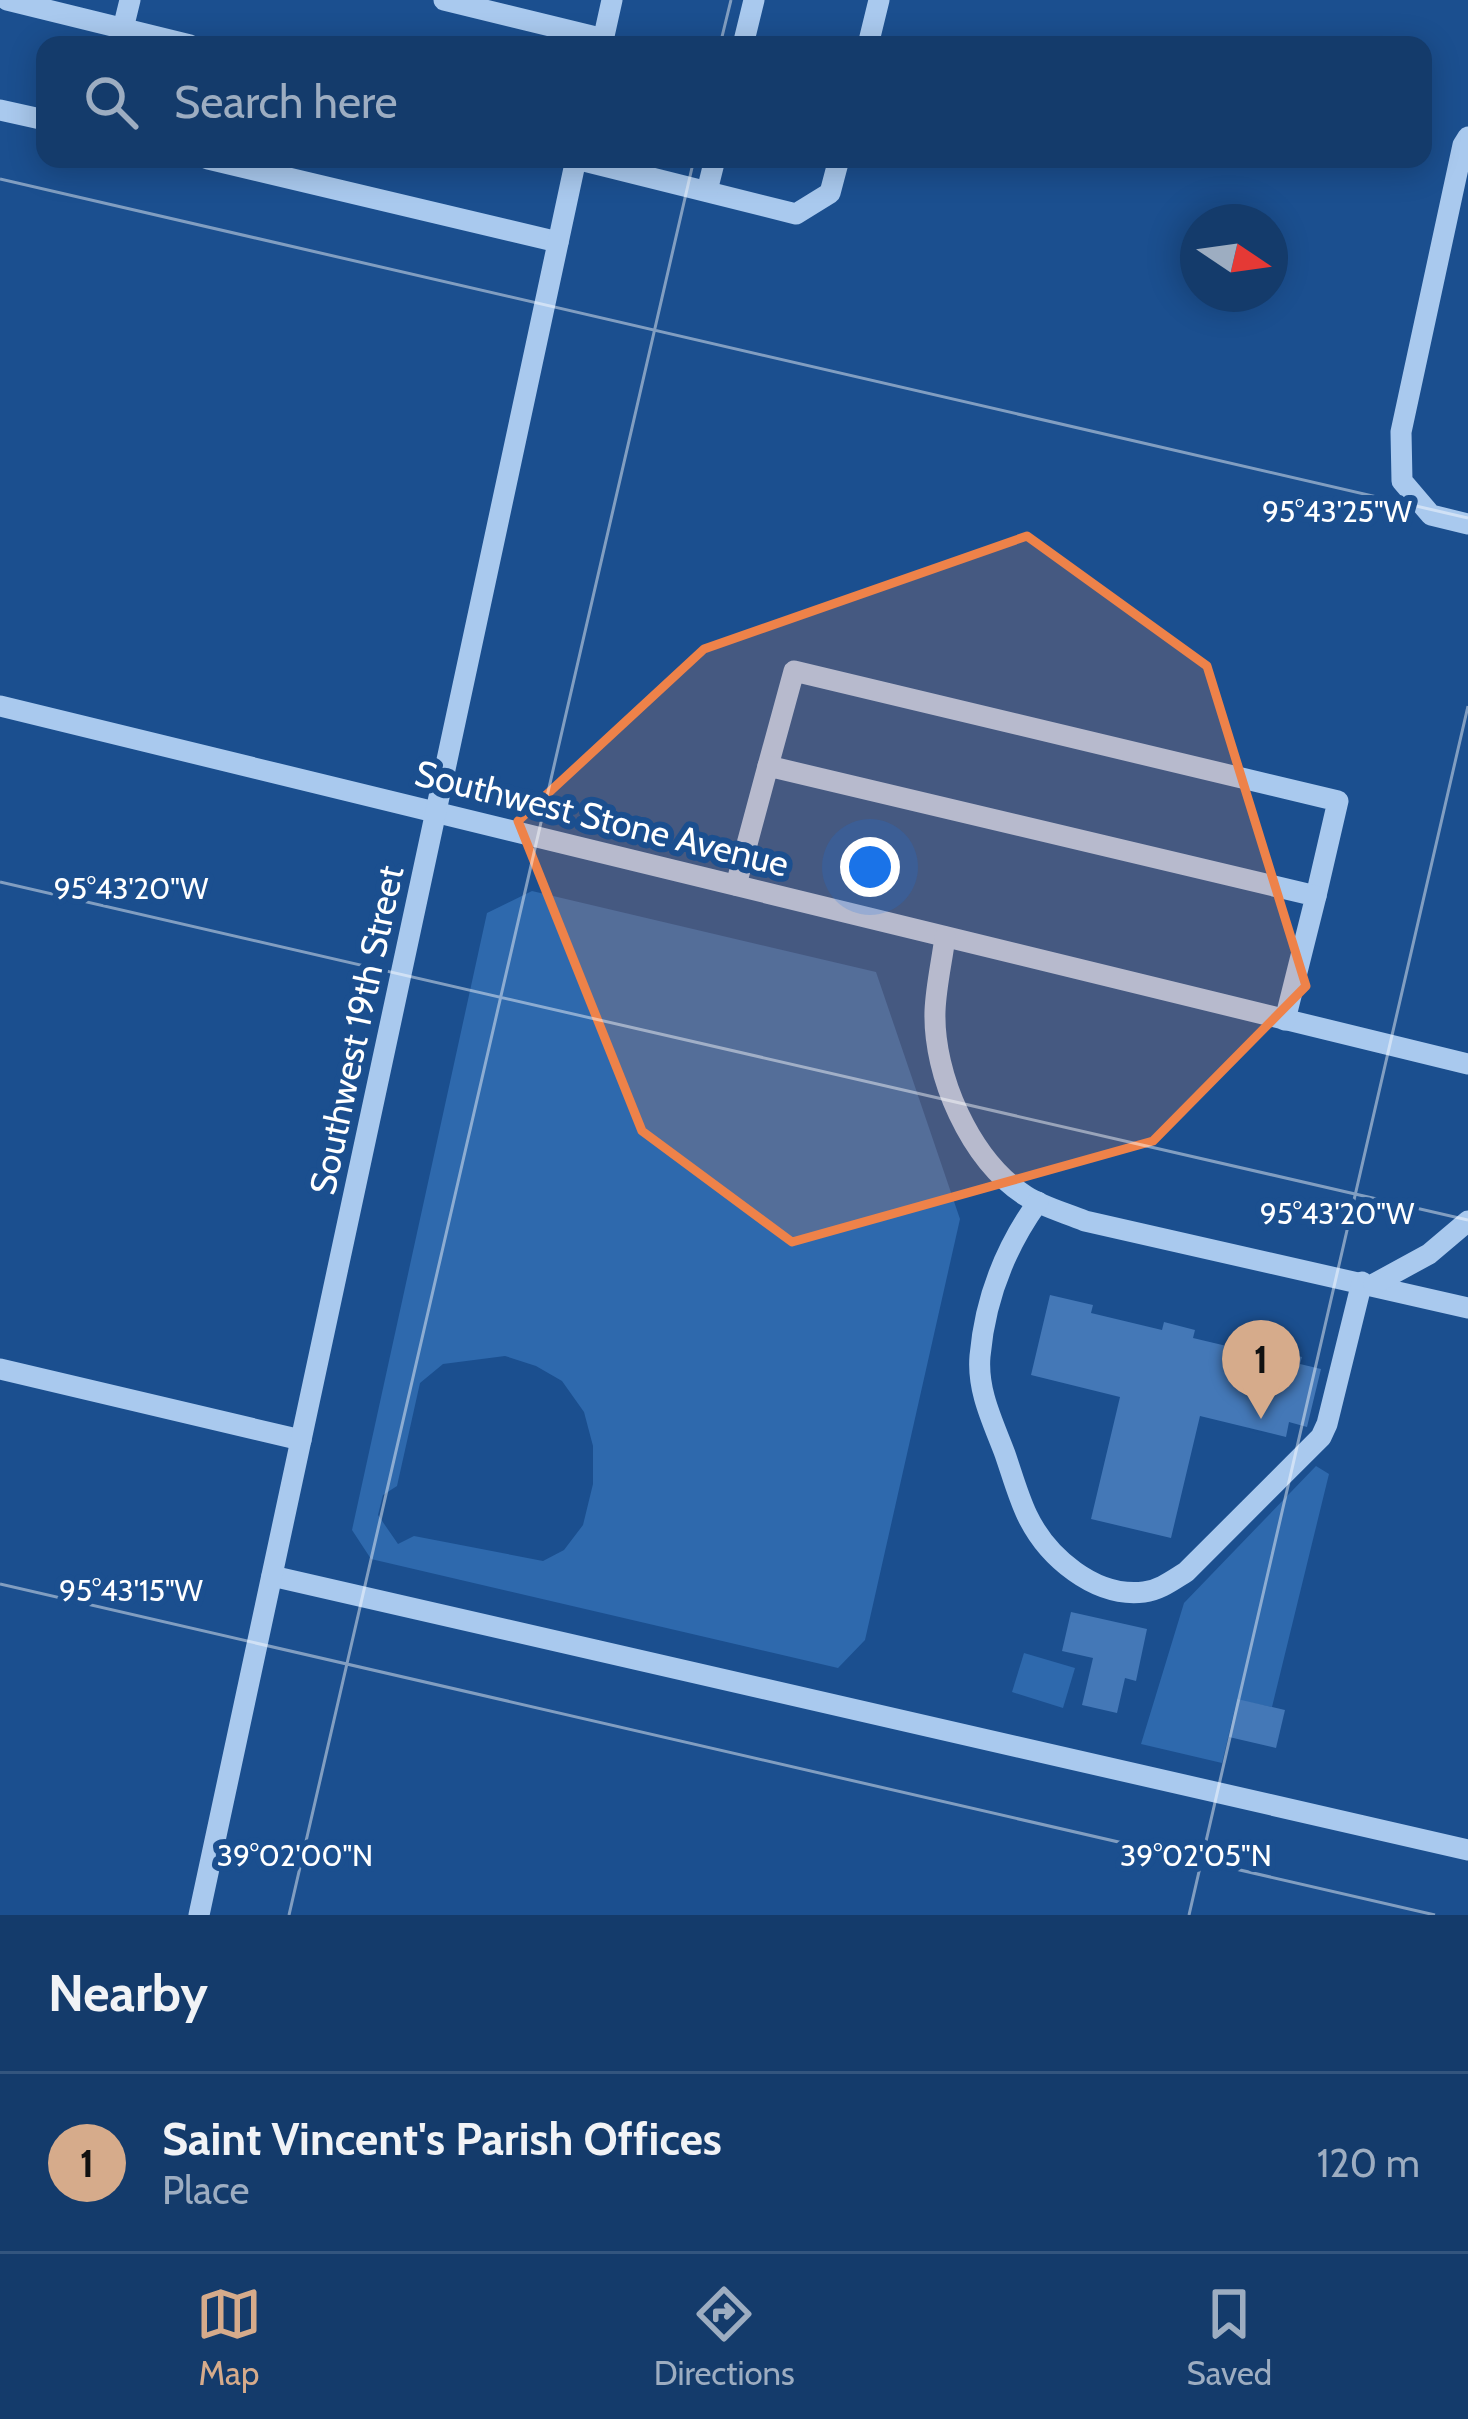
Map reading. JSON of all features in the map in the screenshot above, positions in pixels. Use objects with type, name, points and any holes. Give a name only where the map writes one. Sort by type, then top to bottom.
[{"type":"street","points":[[7,0],[118,36]]},
{"type":"street","points":[[121,36],[130,0]]},
{"type":"street","points":[[444,0],[580,36]]},
{"type":"street","points":[[604,36],[612,0]]},
{"type":"street","points":[[745,36],[754,0]]},
{"type":"street","points":[[870,36],[880,0]]},
{"type":"street","points":[[0,110],[36,118]]},
{"type":"street","points":[[1468,137],[1462,145],[1402,432],[1402,482],[1431,515],[1468,524]]},
{"type":"street","points":[[246,168],[558,242]]},
{"type":"street","name":"Southwest 19th Street","points":[[199,1915],[574,168]]},
{"type":"street","points":[[613,168],[796,214],[830,193],[836,168]]},
{"type":"street","points":[[707,191],[713,168]]},
{"type":"street","points":[[736,885],[794,671],[1338,801],[1285,1019]]},
{"type":"street","name":"Southwest Stone Avenue","points":[[0,706],[1468,1064]]},
{"type":"street","points":[[767,766],[1316,896]]},
{"type":"street","points":[[945,937],[935,1013],[946,1080],[958,1112],[1006,1180],[1038,1202],[1085,1221],[1468,1308]]},
{"type":"street","points":[[1038,1202],[1012,1240],[994,1286],[980,1357],[982,1394],[1028,1517],[1055,1556],[1083,1578],[1140,1593],[1160,1588],[1186,1571],[1321,1437],[1368,1283],[1429,1254],[1468,1221]]},
{"type":"street","points":[[0,1369],[302,1440]]},
{"type":"street","points":[[272,1576],[1468,1850]]},
{"type":"highlighted area","points":[[1027,536],[1207,666],[1306,986],[1153,1141],[792,1242],[642,1131],[518,821],[704,649]]},
{"type":"shaded area","points":[[532,891],[876,972],[960,1219],[865,1640],[838,1668],[371,1559],[352,1530],[487,913]],"holes":[[[505,1356],[562,1381],[584,1412],[593,1446],[593,1484],[583,1525],[564,1550],[543,1561],[414,1536],[398,1544],[378,1515],[383,1495],[397,1486],[420,1383],[443,1364]]]},
{"type":"shaded area","points":[[1316,1466],[1329,1474],[1272,1707],[1237,1700],[1222,1763],[1141,1744],[1184,1603]]},
{"type":"shaded area","points":[[1024,1653],[1075,1668],[1063,1708],[1012,1692]]},
{"type":"building","points":[[1050,1295],[1093,1305],[1091,1313],[1162,1330],[1164,1322],[1195,1330],[1193,1338],[1256,1353],[1257,1346],[1302,1357],[1300,1364],[1321,1369],[1307,1427],[1289,1422],[1286,1437],[1200,1416],[1171,1538],[1091,1519],[1120,1397],[1031,1375]]},
{"type":"building","points":[[1071,1612],[1147,1629],[1136,1681],[1125,1678],[1117,1713],[1082,1705],[1093,1658],[1062,1651]]},
{"type":"building","points":[[1237,1699],[1285,1710],[1276,1748],[1229,1737]]},
{"type":"place","name":"Saint Vincent's Parish Offices","points":[[1261,1419]]}]
